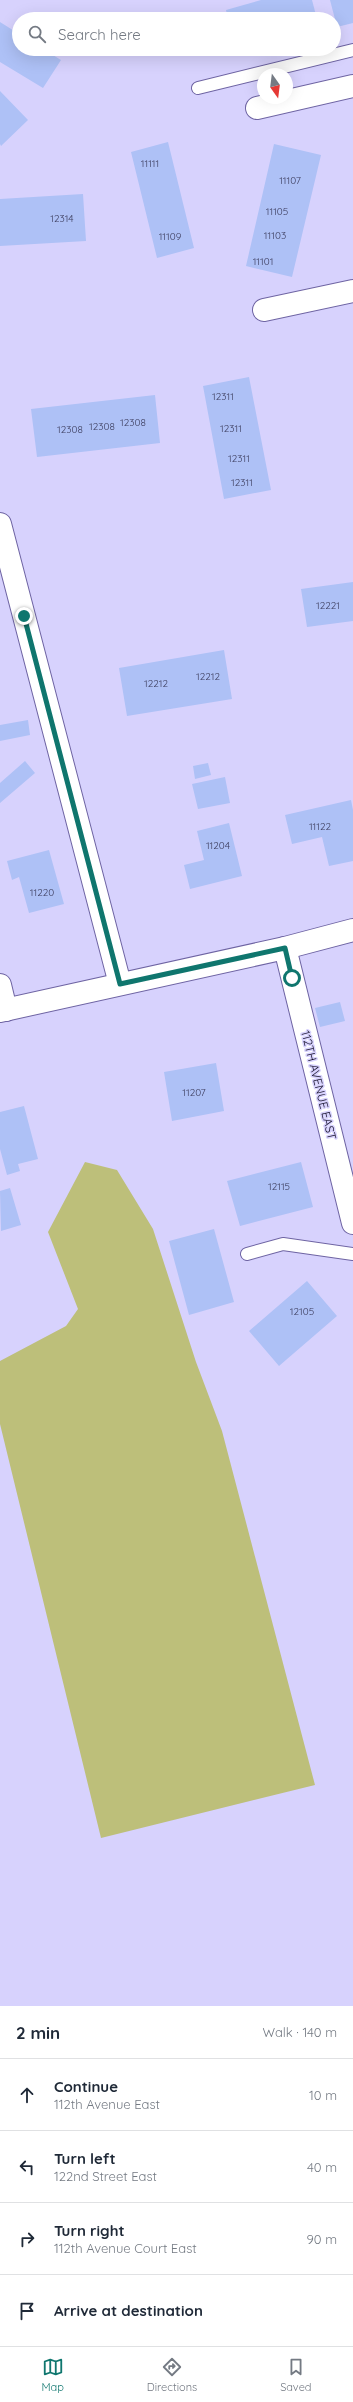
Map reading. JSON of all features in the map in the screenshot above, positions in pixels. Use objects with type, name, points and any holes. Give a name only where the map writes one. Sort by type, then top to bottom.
[{"type":"street","points":[[257,108],[353,86]]},
{"type":"street","points":[[264,310],[353,291]]},
{"type":"street","points":[[0,524],[120,984]]},
{"type":"street","points":[[0,985],[3,1010],[285,948],[353,930]]},
{"type":"street","name":"112TH AVENUE EAST","points":[[285,948],[353,1223]]},
{"type":"lane","points":[[341,53],[353,50]]},
{"type":"lane","points":[[198,88],[329,56]]},
{"type":"lane","points":[[247,1254],[283,1244],[353,1254]]},
{"type":"green space","points":[[85,1162],[117,1170],[153,1229],[196,1362],[222,1431],[315,1785],[101,1838],[0,1424],[0,1361],[66,1326],[78,1309],[48,1232]]},
{"type":"building","points":[[261,0],[312,0],[315,12],[226,12],[226,10]]},
{"type":"building","points":[[330,0],[353,0],[353,23],[341,26],[341,12],[333,12]]},
{"type":"building","points":[[0,22],[12,30],[12,56],[54,56],[61,60],[43,88],[0,62]]},
{"type":"building","points":[[0,91],[28,120],[1,146],[0,144]]},
{"type":"building","points":[[168,142],[194,248],[157,258],[131,152]]},
{"type":"building","points":[[274,144],[321,155],[292,277],[246,266]]},
{"type":"building","points":[[83,194],[86,241],[0,246],[0,199]]},
{"type":"building","points":[[249,377],[271,490],[224,499],[203,386]]},
{"type":"building","points":[[155,395],[160,443],[37,457],[31,409]]},
{"type":"building","points":[[353,582],[353,621],[307,627],[301,589]]},
{"type":"building","points":[[224,650],[232,699],[127,716],[119,668]]},
{"type":"building","points":[[28,720],[30,735],[0,741],[0,725]]},
{"type":"building","points":[[25,761],[35,773],[0,803],[0,783]]},
{"type":"building","points":[[208,763],[211,775],[195,779],[193,766]]},
{"type":"building","points":[[225,777],[230,803],[198,809],[192,784]]},
{"type":"building","points":[[351,800],[353,810],[353,861],[329,866],[322,837],[292,844],[285,815]]},
{"type":"building","points":[[229,823],[242,876],[190,889],[184,865],[204,860],[197,831]]},
{"type":"building","points":[[49,850],[64,904],[29,913],[19,877],[12,880],[7,861]]},
{"type":"building","points":[[340,1002],[345,1021],[320,1027],[315,1008]]},
{"type":"building","points":[[216,1063],[224,1111],[172,1121],[164,1072]]},
{"type":"building","points":[[24,1106],[38,1159],[18,1164],[20,1171],[7,1175],[0,1149],[0,1112]]},
{"type":"building","points":[[301,1162],[313,1207],[240,1226],[227,1181]]},
{"type":"building","points":[[10,1188],[21,1225],[1,1231],[0,1191]]},
{"type":"building","points":[[214,1229],[234,1302],[189,1315],[169,1241]]},
{"type":"building","points":[[307,1281],[337,1316],[279,1366],[249,1331]]},
{"type":"route","points":[[24,616],[120,984],[285,948],[292,978]]}]
